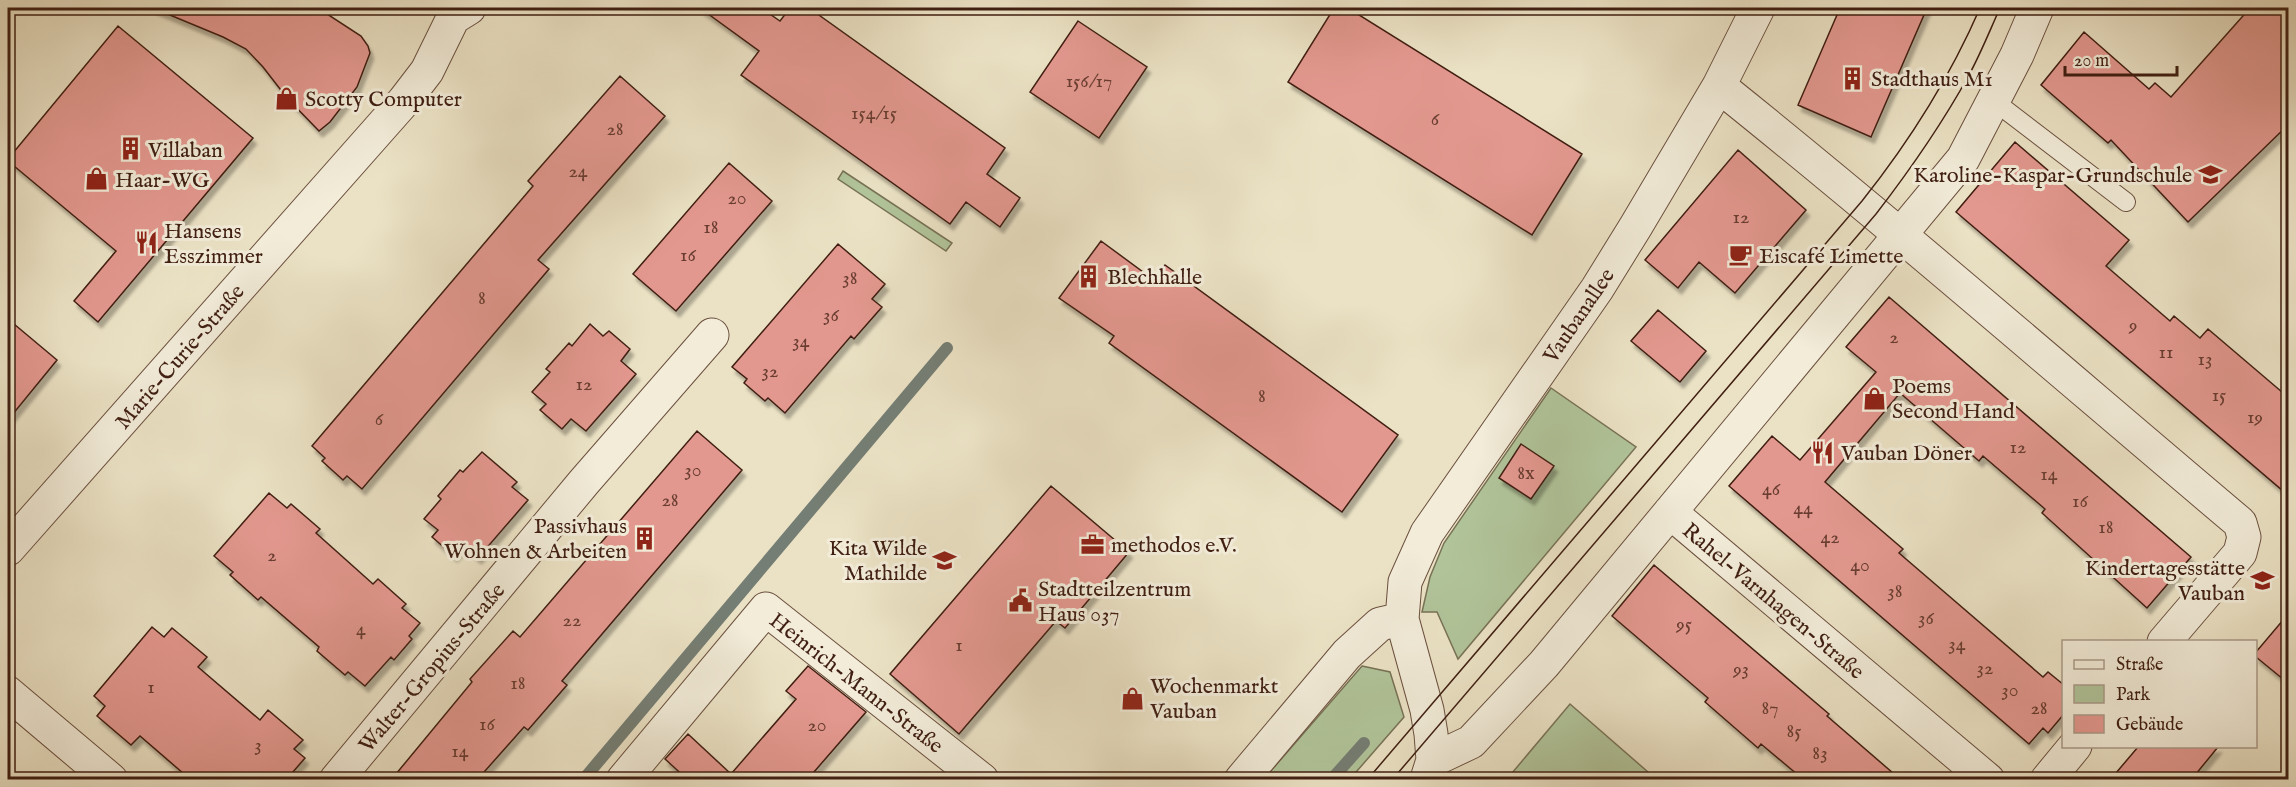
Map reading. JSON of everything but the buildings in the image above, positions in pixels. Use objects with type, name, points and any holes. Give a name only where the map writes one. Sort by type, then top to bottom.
[{"type":"street","name":"Vaubanallee","points":[[1430,770],[1427,710],[1402,619],[1405,582],[1427,533],[1597,289],[1719,86],[1758,8]]},
{"type":"street","name":"Rahel-Varnhagen-Straße","points":[[1988,780],[1670,512],[1963,159],[1994,101],[2037,8]]},
{"type":"street","name":"Marie-Curie-Straße","points":[[8,549],[404,101],[427,71],[453,11]]},
{"type":"street","points":[[1719,86],[1862,201],[1898,235],[2240,523],[2244,537],[2240,553],[2166,640]]},
{"type":"street","name":"Walter-Gropius-Straße","points":[[336,780],[584,482],[712,335]]},
{"type":"street","name":"Vaubanallee","points":[[1430,770],[1471,742],[1544,664],[1670,512]]},
{"type":"street","name":"Heinrich-Mann-Straße","points":[[622,780],[766,609],[982,780]]},
{"type":"street","points":[[1241,780],[1347,654],[1380,624],[1402,619]]},
{"type":"street","points":[[8,693],[111,780]]},
{"type":"street","points":[[2054,777],[2074,748]]},
{"type":"lane","points":[[1994,101],[2126,202]]},
{"type":"green space","points":[[843,171],[952,243],[946,251],[838,179]]},
{"type":"green space","points":[[1551,388],[1636,447],[1458,659],[1437,612],[1422,612],[1430,577],[1444,543]]},
{"type":"green space","points":[[1362,666],[1390,672],[1404,717],[1350,779],[1263,780]]},
{"type":"green space","points":[[1570,704],[1656,779],[1507,779]]},
{"type":"waterway","points":[[583,780],[947,348]]},
{"type":"waterway","points":[[1331,780],[1364,743]]},
{"type":"tram line","points":[[1367,780],[1862,201],[1896,156],[1942,84],[1980,8]]},
{"type":"tram line","points":[[1392,780],[1876,214],[1948,111],[1973,67],[2000,8]]},
{"type":"place","name":"Stadthaus M1","points":[[1853,78]]},
{"type":"place","name":"Scotty Computer","points":[[287,98]]},
{"type":"place","name":"Villaban","points":[[130,149]]},
{"type":"place","name":"Karoline-Kaspar-Grundschule","points":[[2210,174]]},
{"type":"place","name":"Haar-WG","points":[[97,179]]},
{"type":"place","name":"Hansens Esszimmer","points":[[146,243]]},
{"type":"place","name":"Eiscafé Limette","points":[[1741,255]]},
{"type":"place","name":"Blechhalle","points":[[1089,276]]},
{"type":"place","name":"Poems Second Hand","points":[[1874,398]]},
{"type":"place","name":"Vauban Döner","points":[[1823,452]]},
{"type":"place","name":"Passivhaus Wohnen & Arbeiten","points":[[645,538]]},
{"type":"place","name":"methodos e.V.","points":[[1093,544]]},
{"type":"place","name":"Kita Wilde Mathilde","points":[[945,560]]},
{"type":"place","name":"Kindertagesstätte Vauban","points":[[2263,580]]},
{"type":"place","name":"Stadtteilzentrum Haus 037","points":[[1020,601]]},
{"type":"place","name":"Wochenmarkt Vauban","points":[[1132,698]]}]
